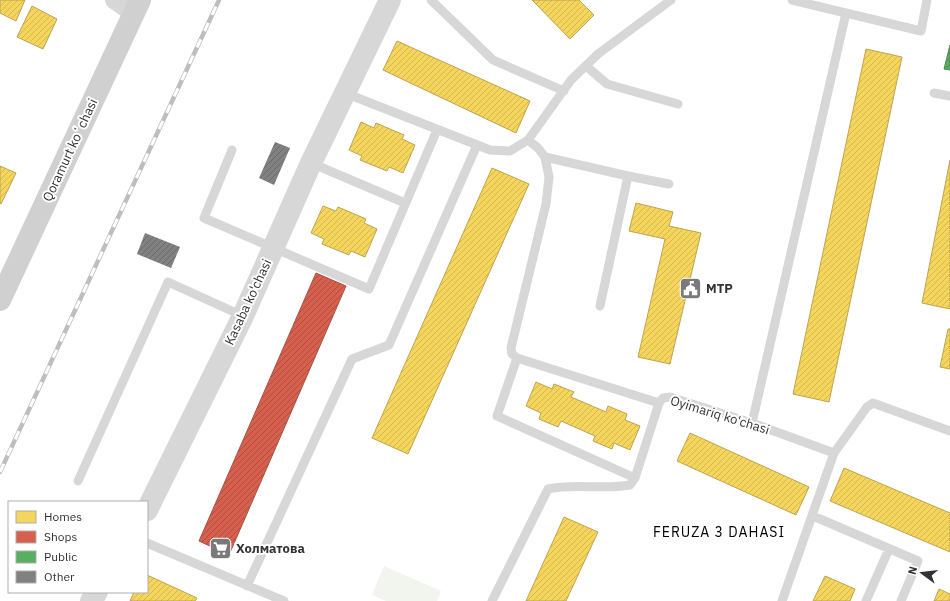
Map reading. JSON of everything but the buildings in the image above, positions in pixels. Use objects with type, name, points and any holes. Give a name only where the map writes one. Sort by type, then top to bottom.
[{"type":"main road","name":"Qoramurt koʻchasi","points":[[0,282],[128,2]]},
{"type":"main road","name":"Qoramurt koʻchasi","points":[[0,300],[128,2]]},
{"type":"street","name":"Kasaba ko'chasi","points":[[148,508],[243,316],[311,163],[390,0]]},
{"type":"lane","points":[[431,0],[493,60],[564,91]]},
{"type":"lane","points":[[344,93],[490,150],[510,150],[528,140],[571,80],[598,54],[671,0]]},
{"type":"lane","points":[[792,0],[921,31],[927,0]]},
{"type":"lane","points":[[752,423],[846,13]]},
{"type":"lane","points":[[586,66],[607,84],[678,104]]},
{"type":"lane","points":[[934,93],[950,96]]},
{"type":"lane","points":[[232,150],[204,218],[369,289],[437,130]]},
{"type":"lane","points":[[528,140],[538,148],[545,157],[549,177],[546,204],[511,348],[512,354],[517,358],[659,403]]},
{"type":"lane","points":[[247,586],[352,359],[389,345],[477,145]]},
{"type":"lane","points":[[545,157],[669,184]]},
{"type":"lane","points":[[311,163],[405,204]]},
{"type":"lane","points":[[600,306],[628,176]]},
{"type":"lane","points":[[78,481],[168,282],[243,316]]},
{"type":"lane","points":[[492,601],[548,489],[564,486],[582,488],[622,487],[630,485],[635,478],[497,416],[517,358]]},
{"type":"lane","name":"Oyimariq ko'chasi","points":[[635,478],[659,403],[663,398],[670,397],[752,423],[834,453]]},
{"type":"lane","points":[[782,601],[834,453],[867,407],[874,403],[950,431]]},
{"type":"lane","points":[[813,516],[918,561],[901,601]]},
{"type":"lane","points":[[148,543],[284,601]]},
{"type":"lane","points":[[866,601],[889,549]]},
{"type":"shaded area","points":[[384,566],[441,591],[437,601],[386,601],[372,595]]},
{"type":"railway","points":[[0,472],[219,0]]},
{"type":"place","name":"MTP","points":[[691,288]]},
{"type":"place","name":"Холматова","points":[[221,548]]},
{"type":"district","name":"FERUZA 3 DAHASI","points":[[719,532]]}]
